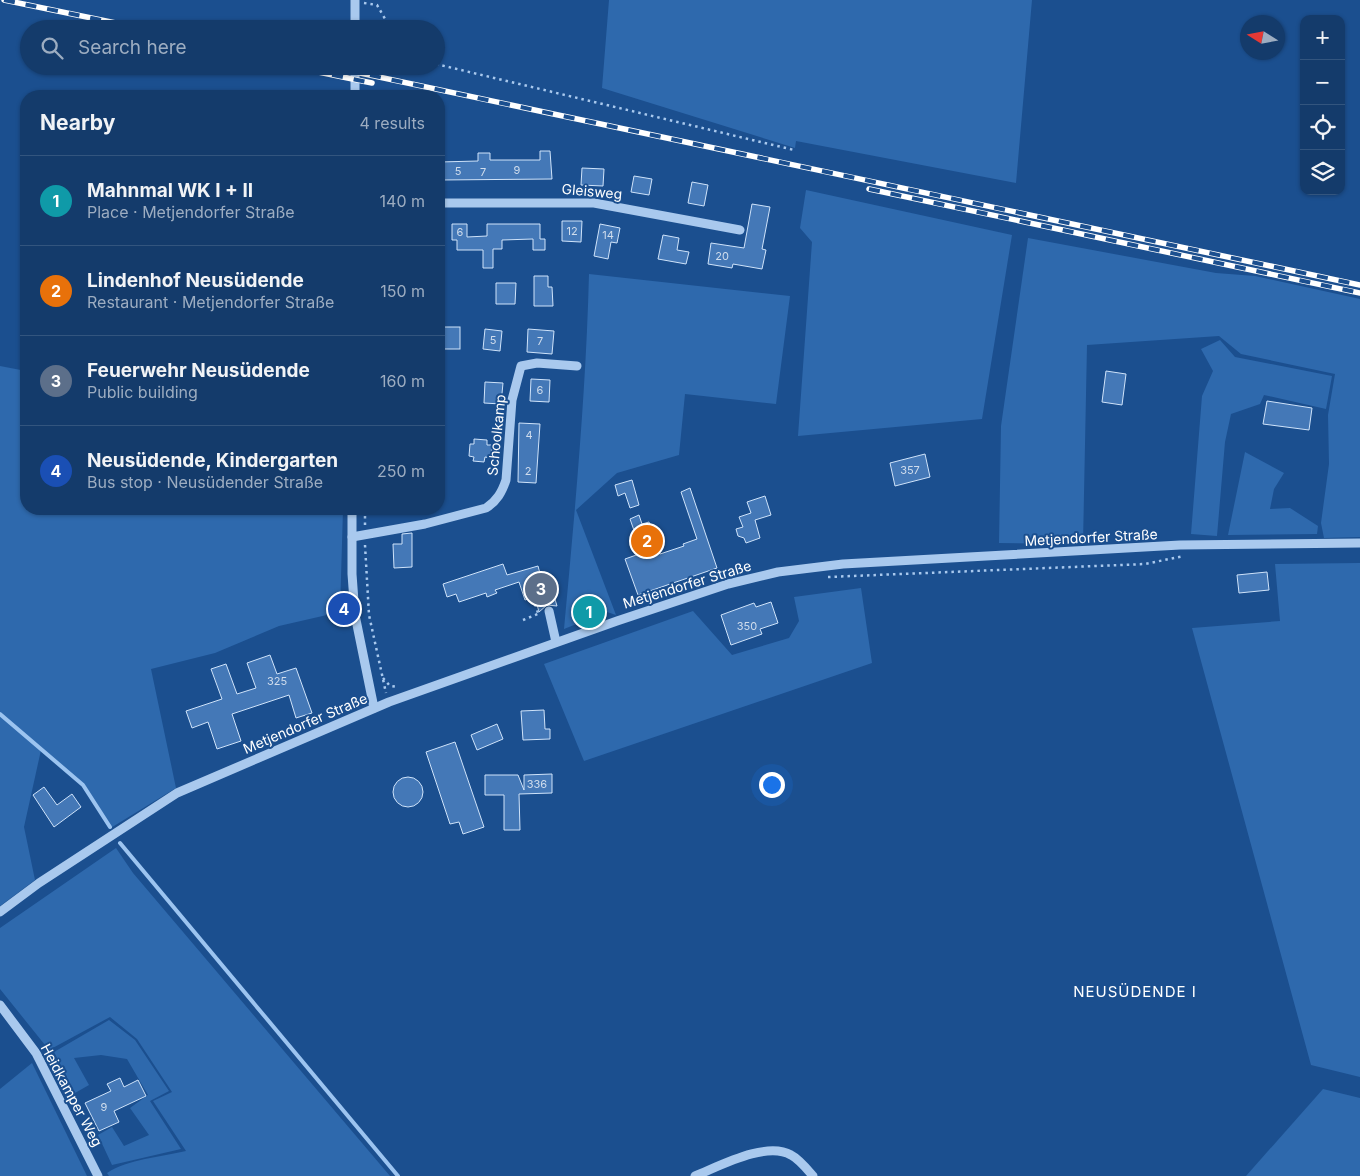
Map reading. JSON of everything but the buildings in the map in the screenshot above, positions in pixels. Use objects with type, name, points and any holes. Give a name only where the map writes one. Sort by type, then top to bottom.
[{"type":"street","points":[[355,2],[355,20]]},
{"type":"street","points":[[355,75],[355,90]]},
{"type":"street","name":"Gleisweg","points":[[445,202],[594,203],[740,230]]},
{"type":"street","name":"Schoolkamp","points":[[352,538],[425,524],[486,508],[492,504],[503,490],[506,480],[512,400],[521,366],[537,364],[577,366]]},
{"type":"street","points":[[352,515],[356,616],[374,708]]},
{"type":"street","name":"Metjendorfer Straße","points":[[0,912],[39,883],[177,793],[389,702],[556,642],[728,584],[813,566],[1180,546],[1360,542]]},
{"type":"street","points":[[549,611],[556,642]]},
{"type":"street","name":"Heidkamper Weg","points":[[0,1005],[36,1053],[98,1176]]},
{"type":"street","points":[[696,1176],[762,1151],[779,1150],[792,1155],[813,1176]]},
{"type":"path","points":[[355,2],[377,5],[386,20]]},
{"type":"path","points":[[445,66],[794,150]]},
{"type":"path","points":[[365,515],[368,614],[389,702]]},
{"type":"path","points":[[825,578],[1145,564],[1188,555]]},
{"type":"path","points":[[533,598],[538,613]]},
{"type":"path","points":[[523,620],[538,613],[549,611]]},
{"type":"shaded area","points":[[609,0],[1032,0],[1016,183],[796,141],[795,148],[602,88]]},
{"type":"shaded area","points":[[806,190],[1012,235],[982,419],[798,436],[812,242],[800,228]]},
{"type":"shaded area","points":[[1028,238],[1216,273],[1255,276],[1360,299],[1360,537],[1324,538],[1321,523],[1329,464],[1328,415],[1335,374],[1241,354],[1219,336],[1087,345],[1083,544],[999,543],[1001,426]]},
{"type":"shaded area","points":[[589,274],[790,296],[776,404],[685,394],[679,455],[617,473],[576,510],[616,615],[607,612],[564,629],[583,407]]},
{"type":"shaded area","points":[[1220,340],[1235,357],[1332,376],[1326,409],[1264,395],[1260,404],[1231,414],[1225,442],[1217,536],[1191,534],[1202,396],[1213,371],[1201,349]]},
{"type":"shaded area","points":[[0,366],[20,370],[20,515],[343,515],[340,612],[279,626],[215,653],[151,669],[176,788],[109,829],[83,785],[41,750],[24,827],[35,880],[0,906]]},
{"type":"shaded area","points":[[1245,452],[1284,473],[1274,489],[1270,509],[1290,508],[1318,526],[1317,534],[1228,535]]},
{"type":"shaded area","points":[[1360,563],[1360,1077],[1311,1065],[1192,628],[1280,621],[1275,564]]},
{"type":"shaded area","points":[[861,588],[872,663],[584,761],[544,664],[693,611],[732,655],[789,638],[799,621],[794,597]]},
{"type":"shaded area","points":[[116,848],[133,873],[390,1176],[109,1176],[107,1173],[125,1164],[186,1151],[153,1101],[172,1092],[137,1039],[110,1017],[49,1050],[0,989],[0,928]]},
{"type":"shaded area","points":[[109,1020],[135,1040],[169,1091],[150,1101],[181,1149],[112,1165],[98,1135],[112,1127],[124,1146],[149,1135],[130,1108],[148,1095],[127,1059],[101,1055],[74,1058],[89,1085],[75,1093],[54,1052]]},
{"type":"shaded area","points":[[32,1063],[87,1176],[0,1176],[0,1089]]},
{"type":"shaded area","points":[[1323,1089],[1360,1098],[1360,1176],[1246,1176]]},
{"type":"waterway","points":[[0,714],[83,785],[110,827]]},
{"type":"waterway","points":[[120,843],[398,1176]]},
{"type":"railway","points":[[4,0],[101,20]]},
{"type":"railway","points":[[333,75],[372,83]]},
{"type":"railway","points":[[369,75],[440,90]]},
{"type":"railway","points":[[445,91],[1360,285]]},
{"type":"railway","points":[[869,189],[1360,293]]},
{"type":"place","name":"Lindenhof Neusüdende","points":[[647,541]]},
{"type":"place","name":"Feuerwehr Neusüdende","points":[[541,589]]},
{"type":"place","name":"Neusüdende, Kindergarten","points":[[344,609]]},
{"type":"place","name":"Mahnmal WK I + II","points":[[589,612]]},
{"type":"district","name":"NEUSÜDENDE I","points":[[1135,991]]}]
